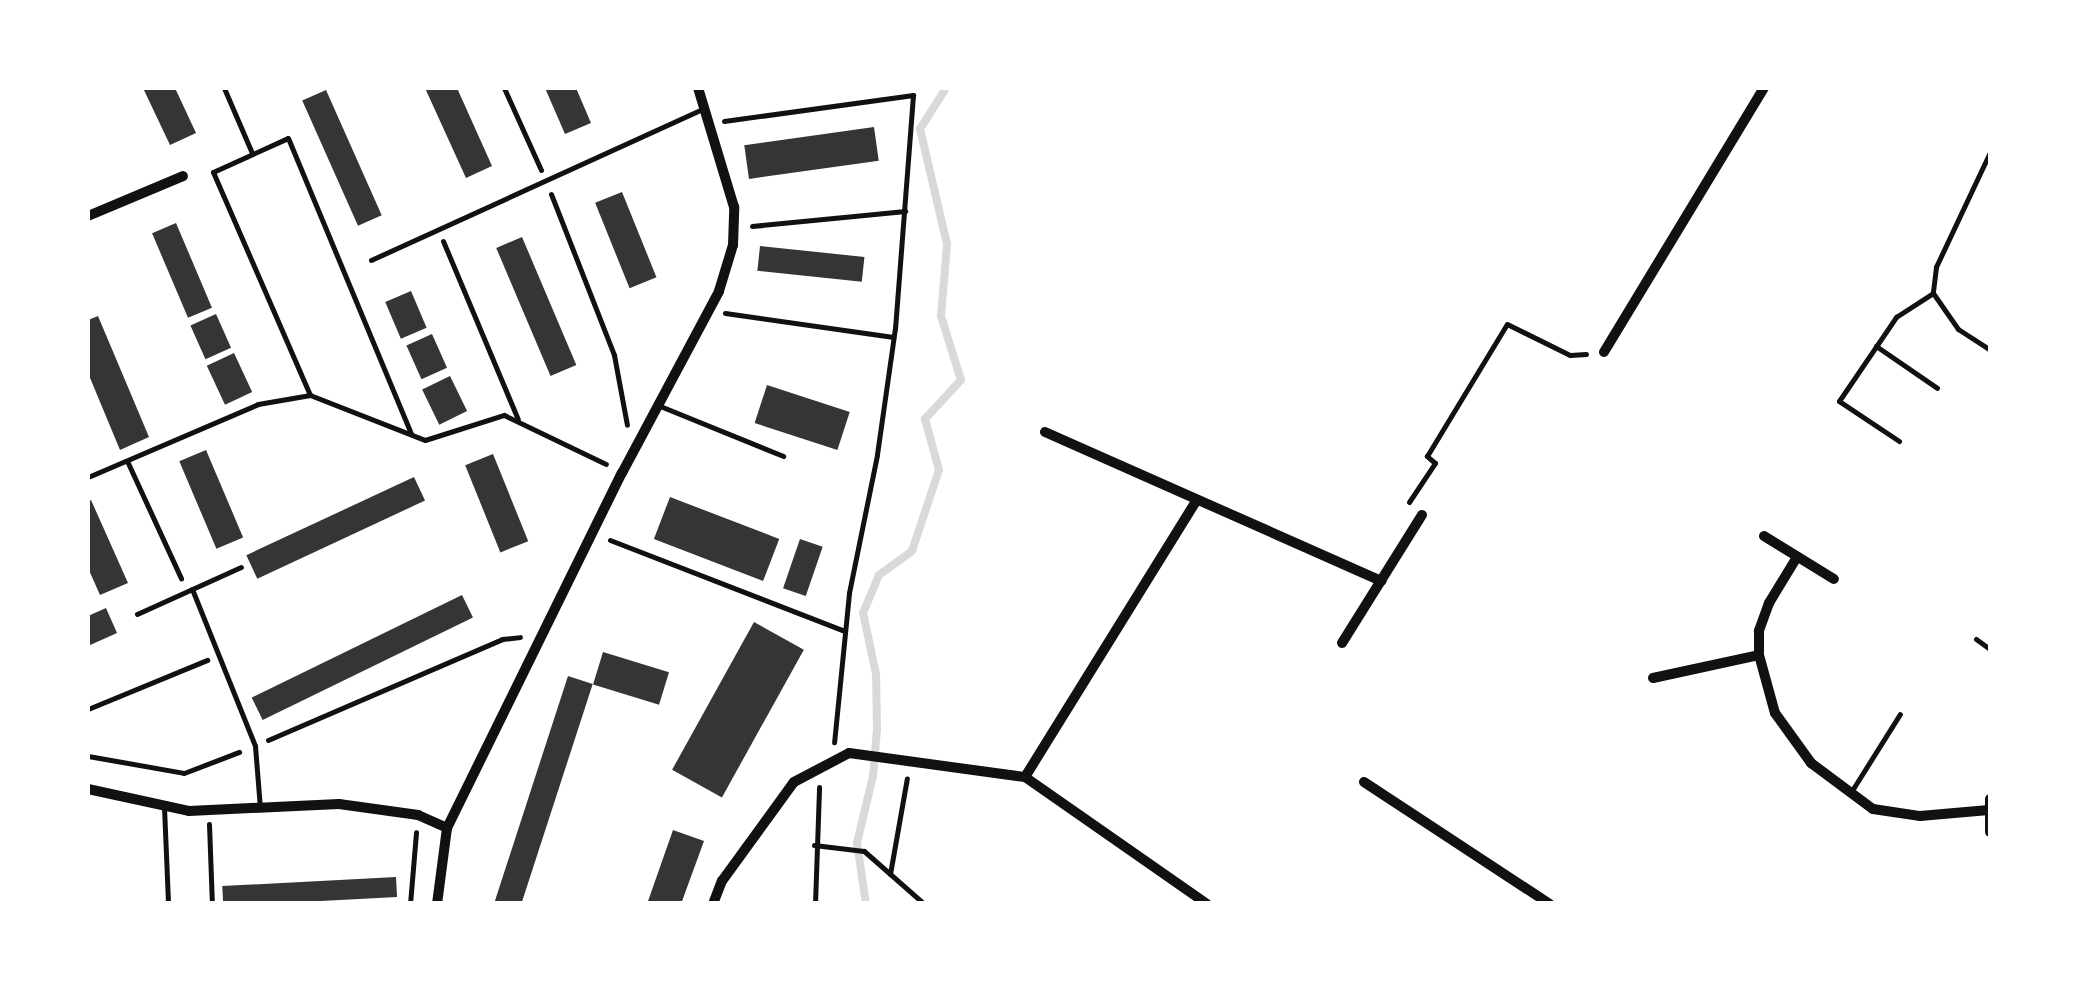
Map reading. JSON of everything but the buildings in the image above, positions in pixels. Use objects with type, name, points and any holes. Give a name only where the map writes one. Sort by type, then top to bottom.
[{"type":"street","points":[[438,904],[448,828],[622,472],[719,291],[734,228],[734,206],[699,88]]},
{"type":"street","points":[[1604,352],[1764,88]]},
{"type":"street","points":[[88,216],[184,176]]},
{"type":"street","points":[[1045,432],[1380,582]]},
{"type":"street","points":[[1025,777],[1197,500]]},
{"type":"street","points":[[1342,643],[1422,515]]},
{"type":"street","points":[[1764,536],[1834,579]]},
{"type":"street","points":[[1797,556],[1768,604],[1759,631],[1759,654],[1775,714],[1811,763],[1874,808],[1920,816],[1990,804],[1990,832]]},
{"type":"street","points":[[1653,678],[1759,654]]},
{"type":"street","points":[[713,904],[722,881],[764,818],[794,782],[849,753],[1025,777],[1207,904]]},
{"type":"street","points":[[1364,782],[1550,904]]},
{"type":"street","points":[[88,789],[208,811],[340,804],[418,815],[448,828]]},
{"type":"lane","points":[[370,260],[704,108]]},
{"type":"lane","points":[[1990,152],[1936,267],[1933,293],[1958,329],[1990,350]]},
{"type":"lane","points":[[1900,441],[1838,401],[1896,317],[1933,293]]},
{"type":"lane","points":[[1876,346],[1936,388]]},
{"type":"lane","points":[[658,405],[783,456]]},
{"type":"lane","points":[[137,614],[242,567]]},
{"type":"lane","points":[[190,590],[255,746],[260,811]]},
{"type":"lane","points":[[1976,639],[1990,649]]},
{"type":"lane","points":[[1851,792],[1900,714]]},
{"type":"lane","points":[[164,804],[168,904]]},
{"type":"path","points":[[224,88],[252,153]]},
{"type":"path","points":[[504,88],[614,355],[633,452]]},
{"type":"path","points":[[708,123],[913,91],[894,337],[845,631],[832,760]]},
{"type":"path","points":[[306,396],[213,172],[288,138],[411,433]]},
{"type":"path","points":[[734,228],[904,211]]},
{"type":"path","points":[[438,229],[518,419]]},
{"type":"path","points":[[708,311],[894,337]]},
{"type":"path","points":[[1422,515],[1408,503],[1436,463],[1427,456],[1507,324],[1570,355],[1604,352]]},
{"type":"path","points":[[88,464],[90,476],[128,463],[258,404],[306,396],[425,440],[504,415],[622,472]]},
{"type":"path","points":[[128,463],[190,590]]},
{"type":"path","points":[[592,533],[845,631]]},
{"type":"path","points":[[88,756],[184,773],[502,639],[514,636],[539,641]]},
{"type":"path","points":[[88,709],[219,655]]},
{"type":"path","points":[[890,874],[907,760]]},
{"type":"path","points":[[815,904],[814,845],[821,766]]},
{"type":"path","points":[[208,811],[212,904]]},
{"type":"path","points":[[410,904],[418,815]]},
{"type":"path","points":[[814,845],[864,850],[923,903]]},
{"type":"waterway","points":[[866,904],[857,843],[873,776],[877,729],[876,674],[863,613],[879,575],[912,551],[939,470],[925,419],[961,380],[941,316],[947,244],[920,129],[946,88]]}]
